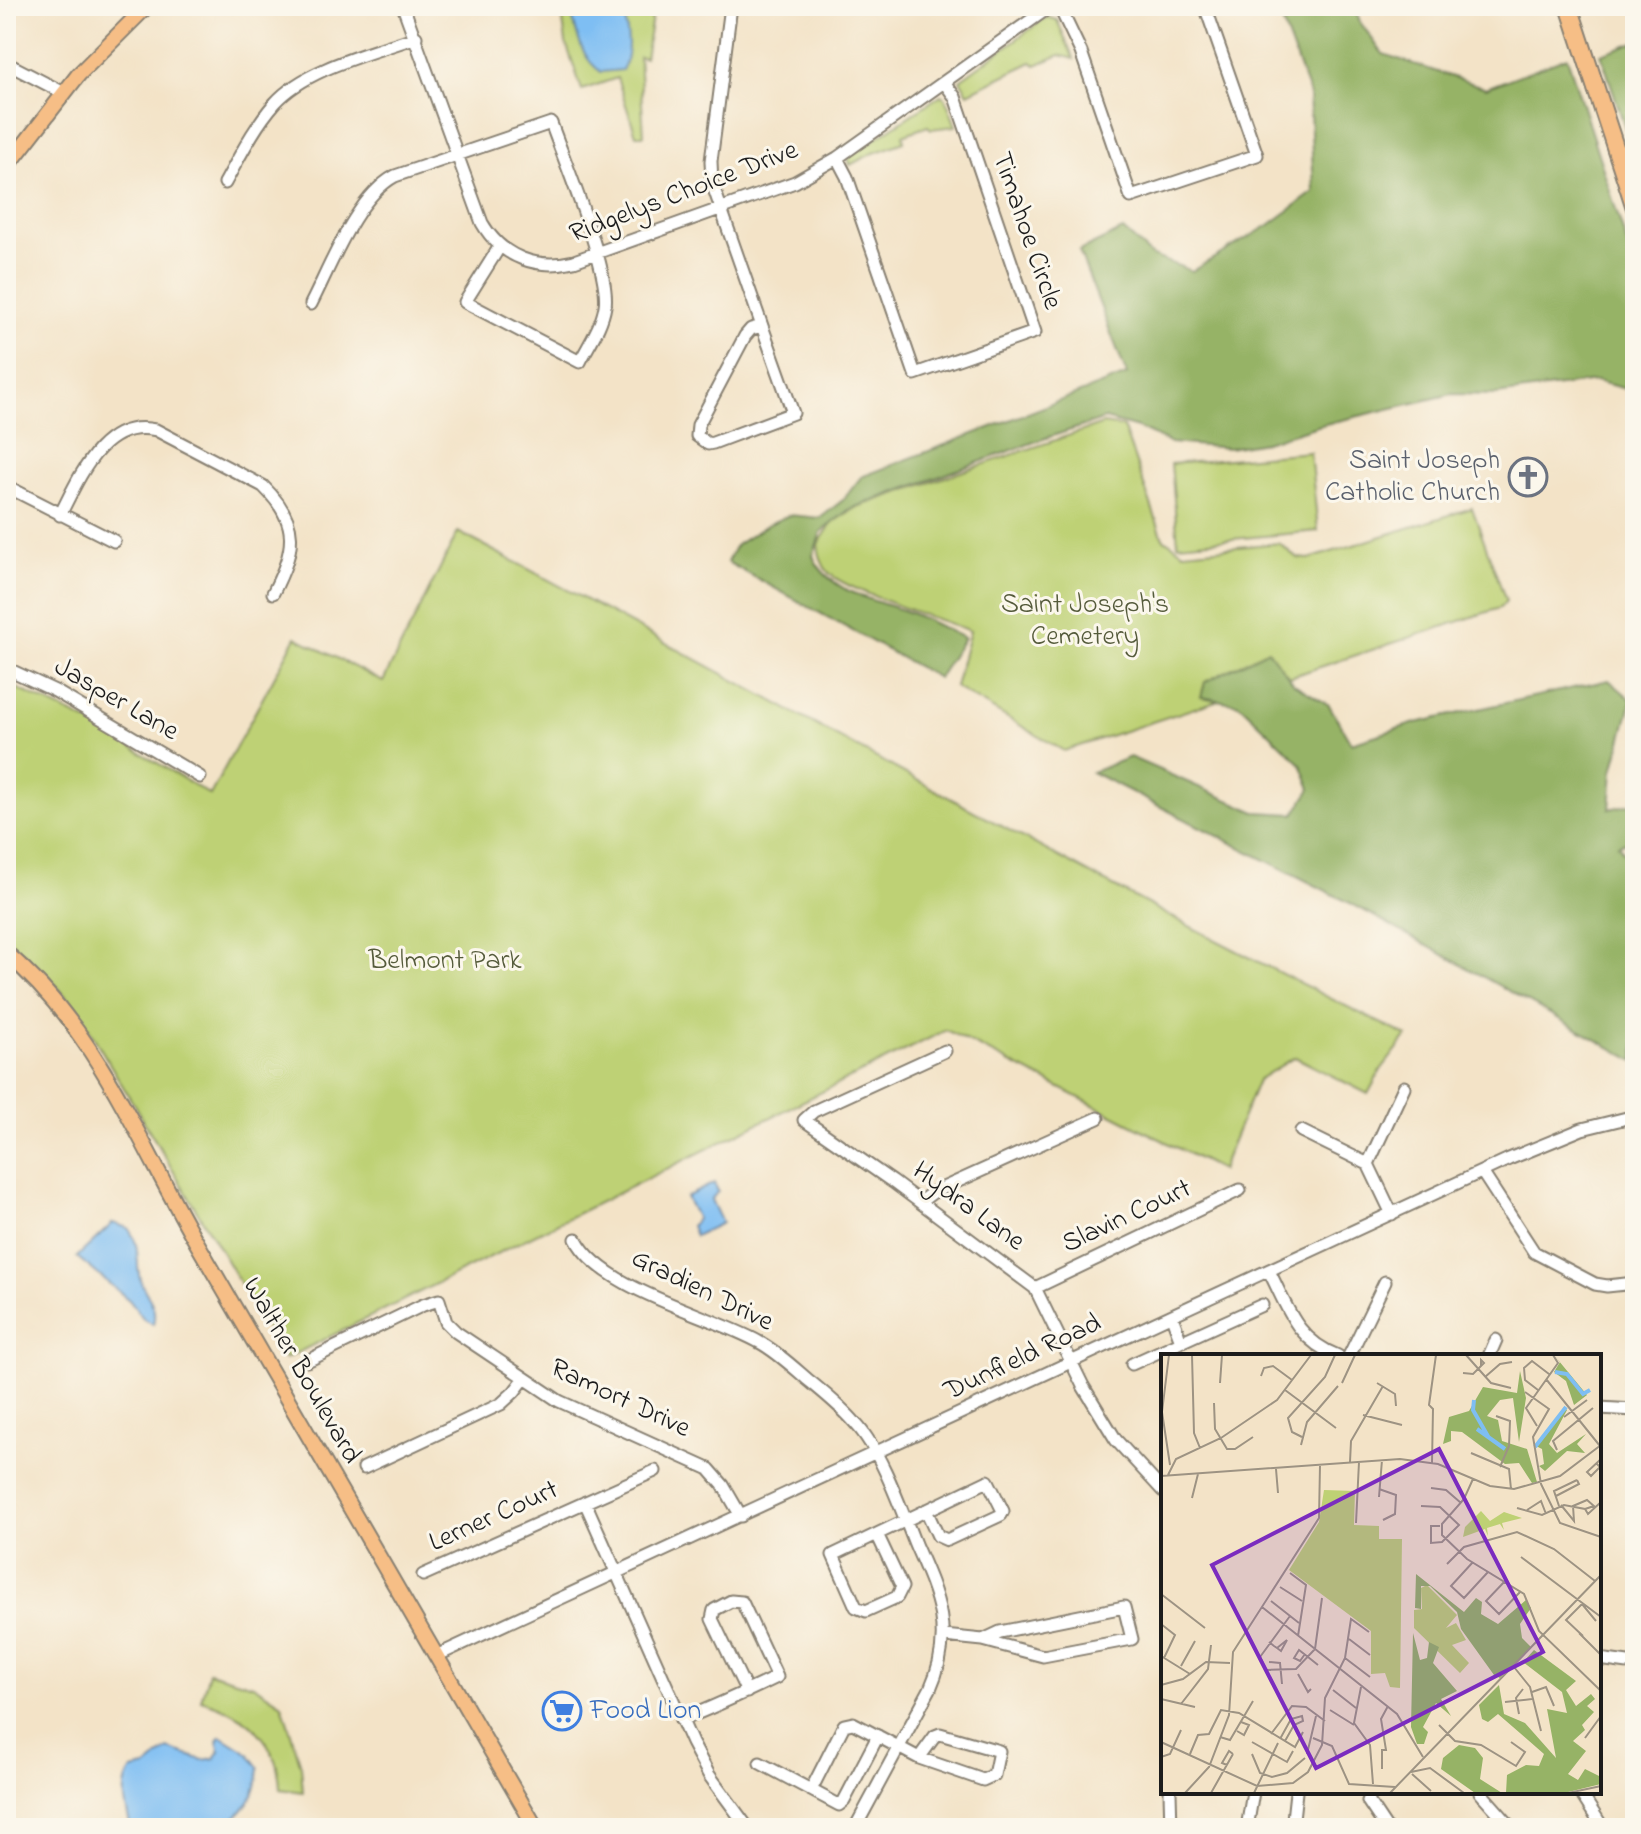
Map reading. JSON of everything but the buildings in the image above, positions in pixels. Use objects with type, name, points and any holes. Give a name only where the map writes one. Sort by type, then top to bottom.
[{"type":"highway","points":[[1569,6],[1635,208]]},
{"type":"main road","points":[[6,168],[93,58],[147,6]]},
{"type":"main road","name":"Walther Boulevard","points":[[6,953],[49,993],[102,1070],[166,1190],[536,1828]]},
{"type":"street","points":[[311,304],[353,222],[376,187],[395,176],[457,154],[551,123],[597,253],[606,304],[580,362],[465,302],[500,246],[482,223],[457,154],[416,37],[403,6]]},
{"type":"street","points":[[731,6],[711,161],[712,183],[793,413],[713,443],[701,440],[697,436],[698,425],[745,336],[751,329],[762,326]]},
{"type":"street","name":"Ridgelys Choice Drive","points":[[500,246],[522,260],[560,264],[776,191],[837,158],[1051,6]]},
{"type":"street","points":[[1059,6],[1081,52],[1131,197],[1257,155],[1205,6]]},
{"type":"street","points":[[225,183],[264,117],[289,90],[320,73],[416,37]]},
{"type":"street","points":[[6,63],[64,93]]},
{"type":"street","name":"Timahoe Circle","points":[[837,158],[847,177],[915,374],[1035,332],[955,97],[944,82]]},
{"type":"street","points":[[60,515],[81,473],[105,443],[118,433],[131,429],[142,427],[156,430],[263,486],[276,498],[284,511],[292,539],[286,566],[273,593]]},
{"type":"street","points":[[6,486],[114,541]]},
{"type":"street","name":"Jasper Lane","points":[[6,668],[55,691],[200,777]]},
{"type":"street","name":"Hydra Lane","points":[[945,1051],[814,1111],[804,1120],[1035,1288],[1070,1362],[1116,1440],[1161,1489]]},
{"type":"street","points":[[1368,1164],[1404,1087]]},
{"type":"street","name":"Dunfield Road","points":[[436,1656],[1482,1172],[1562,1136],[1635,1116]]},
{"type":"street","points":[[920,1202],[932,1193],[1098,1118]]},
{"type":"street","points":[[1301,1131],[1368,1164],[1392,1214]]},
{"type":"street","points":[[1482,1172],[1534,1252],[1595,1284],[1635,1283]]},
{"type":"street","name":"Slavin Court","points":[[1035,1288],[1240,1190]]},
{"type":"street","name":"Gradien Drive","points":[[576,1239],[591,1261],[624,1282],[769,1348],[849,1416],[875,1453],[934,1587],[944,1636]]},
{"type":"street","points":[[1269,1271],[1303,1334],[1313,1344],[1334,1354]]},
{"type":"street","points":[[1350,1354],[1385,1282]]},
{"type":"street","name":"Ramort Drive","points":[[307,1361],[439,1300],[442,1314],[452,1329],[559,1401],[709,1469],[723,1485],[741,1516]]},
{"type":"street","points":[[1132,1364],[1262,1305]]},
{"type":"street","points":[[1172,1317],[1181,1341]]},
{"type":"street","points":[[1490,1354],[1496,1340]]},
{"type":"street","points":[[364,1468],[501,1404],[524,1379]]},
{"type":"street","points":[[1601,1408],[1635,1410]]},
{"type":"street","points":[[1631,1508],[1635,1466]]},
{"type":"street","name":"Lerner Court","points":[[423,1575],[655,1471]]},
{"type":"street","points":[[877,1534],[902,1587],[897,1597],[866,1611],[856,1607],[833,1555],[905,1520],[926,1510],[988,1481],[1003,1511],[1001,1515],[947,1540],[938,1536],[926,1510]]},
{"type":"street","name":"Lerner Court","points":[[585,1502],[681,1720],[709,1775],[748,1828]]},
{"type":"street","points":[[681,1720],[747,1692],[777,1677],[742,1602],[731,1601],[714,1610],[712,1619],[747,1692]]},
{"type":"street","points":[[855,1828],[934,1680],[944,1636],[983,1640],[1043,1656],[1132,1639],[1124,1607],[1000,1632],[983,1640]]},
{"type":"street","points":[[1601,1659],[1635,1664]]},
{"type":"street","points":[[811,1790],[844,1725],[853,1723],[898,1749],[919,1758],[983,1780],[994,1775],[999,1751],[940,1734],[935,1736],[919,1758]]},
{"type":"street","points":[[760,1763],[839,1805],[878,1736]]},
{"type":"street","points":[[1170,1794],[1171,1828]]},
{"type":"street","points":[[1247,1828],[1253,1794]]},
{"type":"street","points":[[1292,1828],[1296,1794]]},
{"type":"street","points":[[1482,1794],[1512,1828]]},
{"type":"street","points":[[1581,1794],[1603,1828]]},
{"type":"street","points":[[1368,1801],[1386,1828]]},
{"type":"green space","points":[[561,6],[654,6],[645,58],[639,57],[644,135],[636,135],[617,78],[582,90],[566,43]]},
{"type":"green space","points":[[1276,6],[1355,6],[1360,22],[1383,54],[1486,88],[1567,57],[1635,269],[1635,385],[1629,390],[1596,381],[1497,395],[1452,394],[1321,425],[1265,442],[1229,448],[1170,443],[1138,428],[1105,419],[850,509],[821,532],[813,556],[820,569],[842,587],[913,614],[964,638],[938,678],[727,562],[736,545],[767,525],[789,515],[820,518],[843,500],[861,477],[1127,375],[1079,251],[1123,230],[1152,256],[1192,271],[1269,225],[1314,192],[1309,93]]},
{"type":"green space","points":[[1047,17],[1057,20],[1074,59],[1060,55],[1036,65],[1032,62],[968,93],[960,80]]},
{"type":"green space","points":[[1635,42],[1635,158],[1601,54]]},
{"type":"green space","points":[[941,95],[945,97],[956,126],[931,129],[928,126],[903,135],[904,142],[850,165],[848,157]]},
{"type":"green space","name":"Saint Joseph's Cemetery","points":[[1103,424],[1123,427],[1163,538],[1184,552],[1279,543],[1297,558],[1309,559],[1472,508],[1506,601],[1500,608],[1064,751],[955,687],[970,631],[839,580],[824,567],[818,544],[833,522],[857,507]]},
{"type":"green space","points":[[1310,452],[1318,531],[1178,544],[1171,464]]},
{"type":"green space","name":"Belmont Park","points":[[458,532],[1049,852],[1407,1036],[1381,1070],[1368,1094],[1295,1057],[1258,1080],[1221,1170],[946,1030],[285,1359],[77,1009],[46,974],[6,938],[6,683],[97,726],[210,795],[296,637],[383,682]]},
{"type":"green space","points":[[1268,650],[1294,684],[1329,705],[1351,743],[1416,723],[1609,680],[1632,700],[1613,771],[1610,809],[1635,803],[1635,839],[1618,845],[1635,866],[1635,1061],[1350,903],[1092,772],[1130,757],[1256,812],[1294,814],[1311,789],[1301,764],[1239,704],[1201,697],[1205,682]]},
{"type":"green space","points":[[209,1672],[253,1685],[282,1704],[301,1766],[303,1792],[280,1789],[274,1756],[246,1721],[201,1700]]},
{"type":"water","points":[[569,6],[623,6],[628,47],[622,70],[601,72],[593,65],[580,42]]},
{"type":"water","points":[[714,1183],[718,1191],[711,1200],[722,1223],[695,1236],[691,1226],[697,1219],[686,1197]]},
{"type":"water","points":[[113,1223],[128,1228],[133,1235],[139,1275],[153,1307],[153,1324],[77,1257]]},
{"type":"water","points":[[221,1736],[248,1753],[259,1767],[256,1787],[243,1810],[220,1828],[131,1828],[125,1791],[132,1770],[146,1767],[168,1749],[203,1760],[215,1758],[220,1751],[217,1742]]},
{"type":"place","name":"Saint Joseph Catholic Church","points":[[1528,477]]},
{"type":"place","name":"Food Lion","points":[[562,1711]]}]
